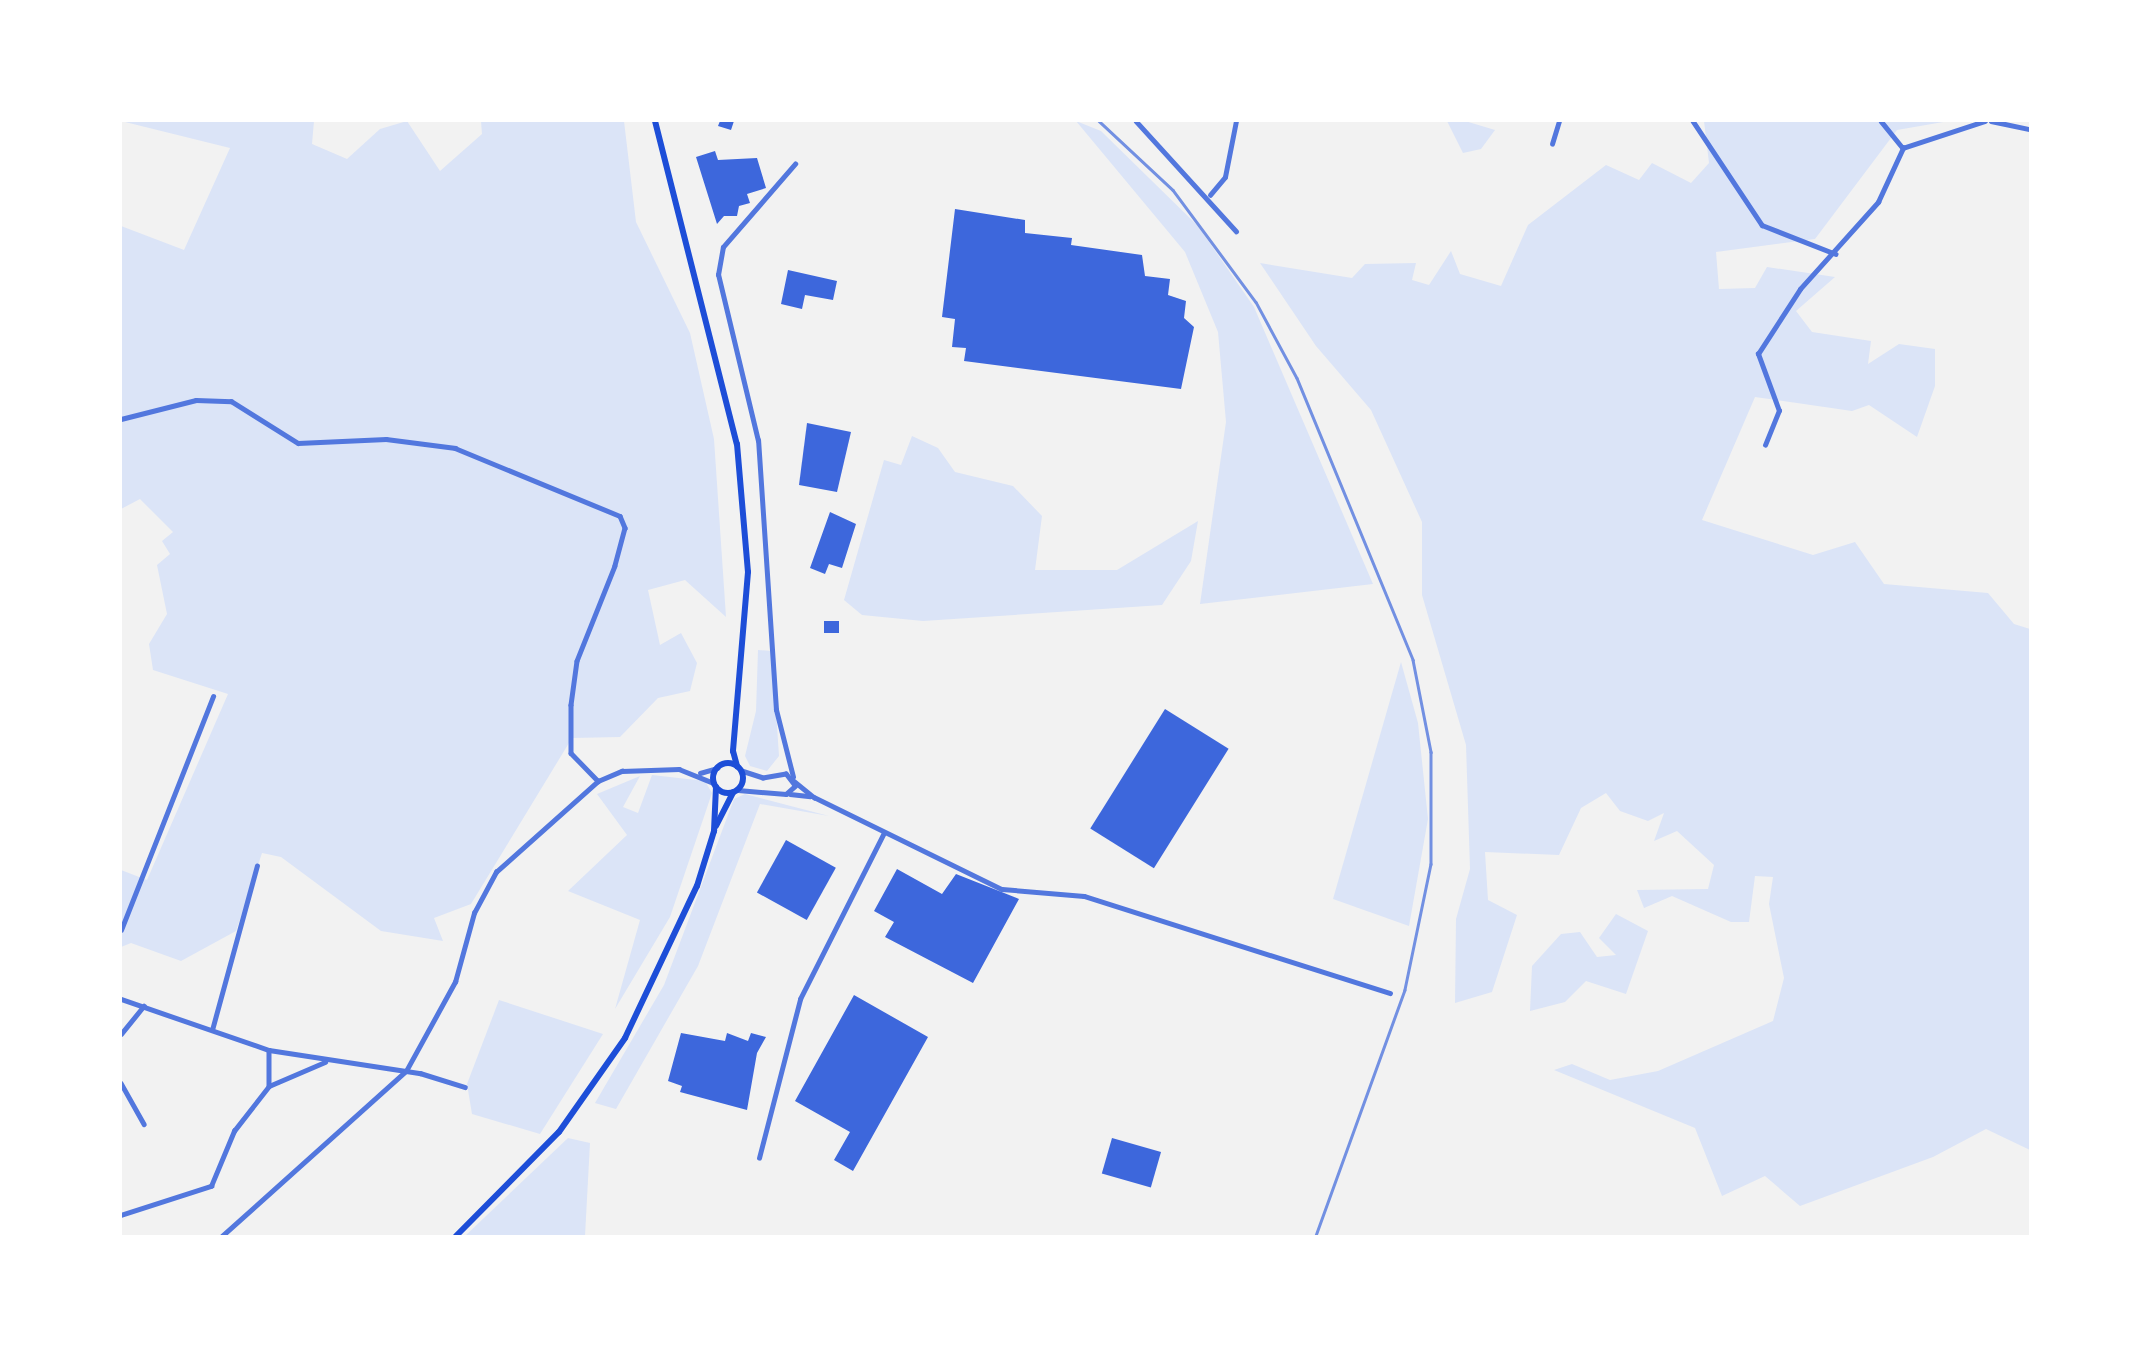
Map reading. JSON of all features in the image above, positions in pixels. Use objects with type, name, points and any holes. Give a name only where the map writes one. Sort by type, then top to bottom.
[{"type":"main road","points":[[456,1236],[559,1132],[596,1084],[656,984],[714,831],[736,791],[739,769],[733,751],[746,649],[745,507],[728,404],[655,121]]},
{"type":"main road","points":[[714,831],[715,785],[720,767],[733,751]]},
{"type":"main road","points":[[720,767],[739,769]]},
{"type":"main road","points":[[715,785],[736,791]]},
{"type":"street","points":[[1136,121],[1210,195],[1236,231]]},
{"type":"street","points":[[1210,195],[1225,177],[1236,121]]},
{"type":"street","points":[[1552,144],[1559,121]]},
{"type":"street","points":[[1693,121],[1762,225],[1836,254]]},
{"type":"street","points":[[1881,121],[1903,148]]},
{"type":"street","points":[[1765,445],[1779,411],[1758,354],[1800,289],[1836,254],[1878,202],[1903,148],[1985,121]]},
{"type":"street","points":[[1991,121],[2030,129]]},
{"type":"street","points":[[786,794],[794,779],[785,755],[776,710],[758,441],[718,275],[723,247],[795,164]]},
{"type":"street","points":[[121,419],[195,400],[231,401],[298,443],[386,439],[454,448],[620,516],[625,528],[615,566],[577,661],[571,705],[571,752],[598,781]]},
{"type":"street","points":[[121,930],[213,696]]},
{"type":"street","points":[[781,774],[785,755]]},
{"type":"street","points":[[222,1236],[406,1071],[455,982],[474,913],[496,872],[598,781],[648,767],[700,773],[720,767]]},
{"type":"street","points":[[739,769],[763,778],[781,774],[794,779],[814,797],[1002,889],[1032,896],[1073,893],[1167,919],[1391,993]]},
{"type":"street","points":[[700,773],[715,785]]},
{"type":"street","points":[[736,791],[814,797]]},
{"type":"street","points":[[759,1158],[800,999],[884,833]]},
{"type":"street","points":[[212,1030],[257,866]]},
{"type":"street","points":[[121,999],[269,1050],[406,1071],[465,1087]]},
{"type":"street","points":[[121,1034],[144,1006]]},
{"type":"street","points":[[269,1050],[269,1086]]},
{"type":"street","points":[[121,1215],[211,1186],[234,1131],[269,1086],[327,1061]]},
{"type":"street","points":[[121,1083],[144,1124]]},
{"type":"shaded area","points":[[121,121],[314,121],[312,144],[347,159],[380,129],[407,121],[440,171],[482,134],[481,121],[624,121],[636,222],[690,333],[714,439],[726,617],[685,580],[648,590],[660,645],[681,633],[697,663],[690,691],[658,698],[620,737],[572,738],[471,904],[434,918],[443,941],[381,931],[281,857],[262,853],[236,931],[181,961],[131,943],[121,947],[121,870],[147,880],[228,694],[153,670],[149,644],[167,614],[157,565],[170,554],[162,541],[173,532],[140,499],[121,509],[121,226],[184,250],[230,148]]},
{"type":"shaded area","points":[[1076,121],[1101,131],[1198,226],[1254,307],[1373,584],[1200,604],[1226,422],[1218,332],[1185,252]]},
{"type":"shaded area","points":[[1447,121],[1465,121],[1495,130],[1481,149],[1463,153]]},
{"type":"shaded area","points":[[1704,121],[1949,121],[1897,130],[1815,239],[1716,252],[1719,289],[1755,288],[1767,267],[1835,277],[1796,311],[1812,332],[1871,341],[1868,364],[1899,344],[1935,349],[1935,386],[1917,437],[1869,405],[1852,411],[1755,397],[1702,520],[1813,555],[1855,542],[1884,584],[1988,593],[2014,624],[2030,629],[2030,1150],[1986,1129],[1933,1157],[1800,1206],[1765,1176],[1722,1196],[1695,1128],[1554,1070],[1572,1064],[1610,1080],[1658,1071],[1773,1021],[1784,978],[1769,904],[1773,877],[1755,876],[1749,922],[1731,922],[1672,896],[1644,908],[1637,890],[1708,889],[1714,865],[1677,831],[1654,841],[1664,813],[1648,821],[1620,811],[1606,793],[1581,808],[1559,855],[1485,852],[1488,900],[1517,915],[1492,992],[1455,1003],[1456,919],[1470,869],[1466,745],[1422,595],[1422,522],[1371,410],[1316,346],[1260,263],[1352,278],[1365,264],[1416,263],[1412,280],[1429,285],[1451,251],[1460,274],[1501,286],[1528,225],[1606,165],[1639,180],[1652,163],[1691,183],[1709,163]]},
{"type":"shaded area","points":[[912,436],[938,448],[955,472],[1013,486],[1042,516],[1035,570],[1117,570],[1198,521],[1191,561],[1162,605],[923,621],[862,615],[844,600],[884,460],[901,465]]},
{"type":"shaded area","points":[[758,650],[772,651],[779,756],[767,771],[750,766],[745,756],[756,711]]},
{"type":"shaded area","points":[[1401,662],[1418,723],[1428,819],[1409,926],[1333,899]]},
{"type":"shaded area","points":[[652,775],[705,781],[712,793],[670,917],[615,1009],[640,920],[568,891],[627,835],[597,794],[640,776],[623,807],[638,813]]},
{"type":"shaded area","points":[[745,794],[829,816],[760,804],[698,966],[616,1109],[595,1103],[664,985],[734,799]]},
{"type":"shaded area","points":[[1616,914],[1648,931],[1626,994],[1586,981],[1565,1002],[1530,1011],[1532,966],[1561,934],[1580,932],[1597,957],[1616,955],[1599,938]]},
{"type":"shaded area","points":[[499,1000],[603,1034],[540,1134],[472,1114],[467,1084]]},
{"type":"shaded area","points":[[568,1138],[590,1143],[585,1236],[465,1236]]},
{"type":"building","points":[[720,121],[734,121],[731,130],[718,126]]},
{"type":"building","points":[[715,151],[718,160],[757,158],[766,188],[747,194],[750,203],[739,206],[737,216],[724,216],[717,224],[696,157]]},
{"type":"building","points":[[955,209],[1025,220],[1025,233],[1072,238],[1071,245],[1142,255],[1145,276],[1170,279],[1168,295],[1186,301],[1184,318],[1194,327],[1181,389],[964,361],[966,348],[952,347],[955,319],[942,317]]},
{"type":"building","points":[[788,270],[837,281],[833,300],[805,295],[802,309],[781,304]]},
{"type":"building","points":[[807,423],[851,432],[837,492],[799,485]]},
{"type":"building","points":[[830,512],[856,524],[842,568],[829,564],[825,574],[810,568]]},
{"type":"building","points":[[824,621],[839,621],[839,633],[824,633]]},
{"type":"building","points":[[1165,709],[1229,749],[1154,868],[1090,829]]},
{"type":"building","points":[[786,840],[836,868],[807,920],[757,892]]},
{"type":"building","points":[[897,869],[942,894],[956,874],[1019,899],[973,983],[885,937],[894,922],[874,911]]},
{"type":"building","points":[[854,995],[928,1037],[853,1171],[834,1160],[850,1132],[795,1101]]},
{"type":"building","points":[[681,1033],[725,1041],[727,1033],[748,1041],[751,1033],[766,1037],[757,1053],[747,1110],[680,1092],[682,1086],[668,1081]]},
{"type":"building","points":[[1112,1138],[1161,1152],[1151,1188],[1102,1174]]},
{"type":"railway","points":[[1099,121],[1173,190],[1256,302],[1297,378],[1413,660],[1431,752],[1431,864],[1405,990],[1316,1236]]}]
